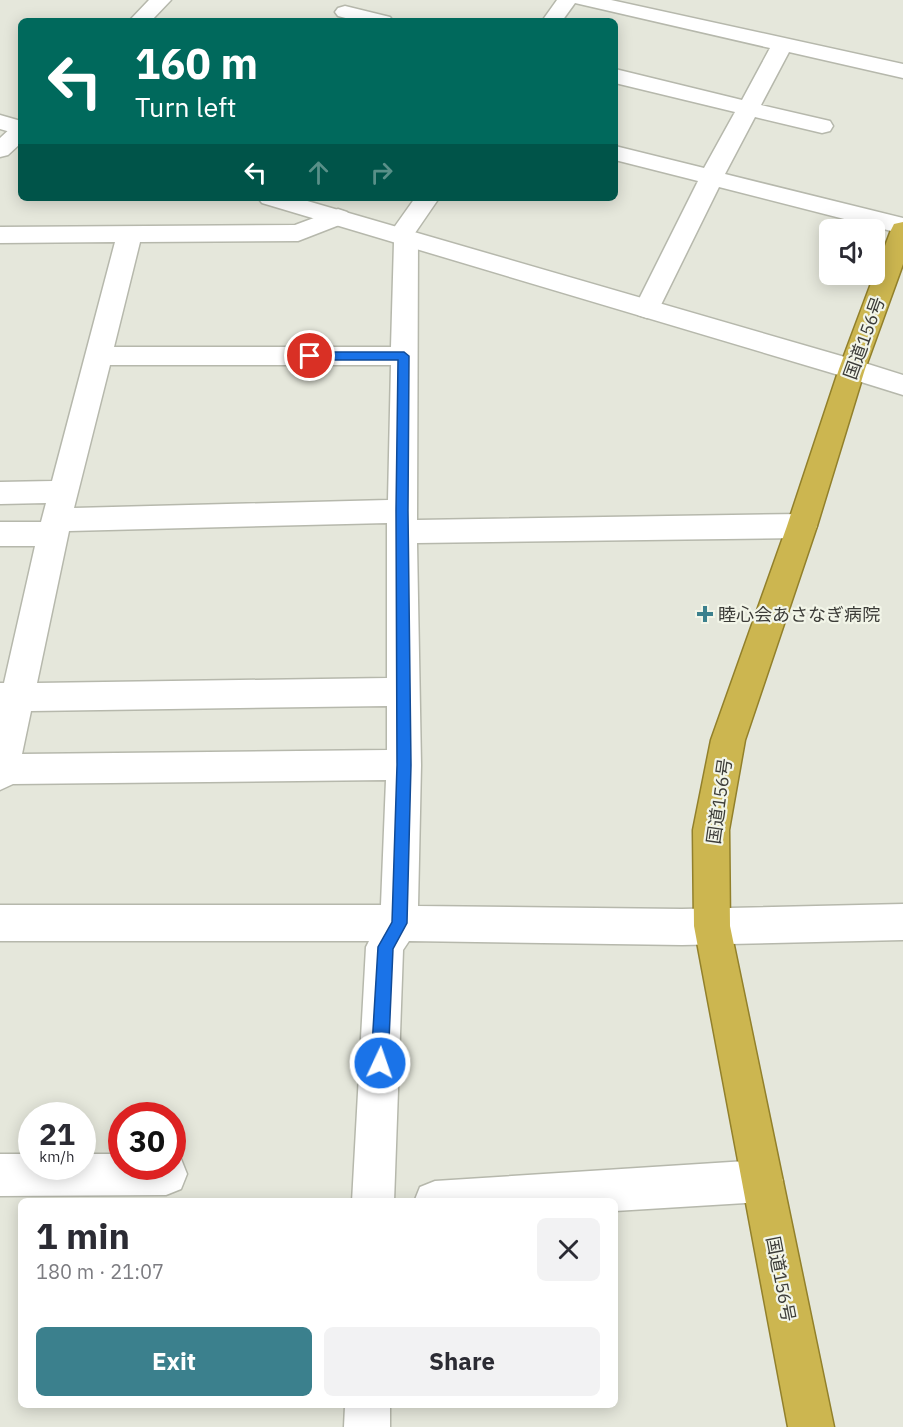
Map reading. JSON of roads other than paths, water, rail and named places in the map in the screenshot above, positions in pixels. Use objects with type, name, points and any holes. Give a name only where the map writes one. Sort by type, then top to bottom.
[{"type":"highway","name":"国道156号","points":[[811,1427],[712,926],[711,830],[728,740],[852,369],[903,228]]},
{"type":"street","points":[[142,18],[161,0]]},
{"type":"street","points":[[554,18],[567,0]]},
{"type":"street","points":[[583,0],[903,71]]},
{"type":"street","points":[[345,12],[370,18]]},
{"type":"street","points":[[647,309],[711,178],[782,45]]},
{"type":"street","points":[[618,77],[822,126]]},
{"type":"street","points":[[0,122],[18,129]]},
{"type":"street","points":[[0,150],[18,133]]},
{"type":"street","points":[[618,154],[903,228]]},
{"type":"street","points":[[281,201],[903,385]]},
{"type":"street","points":[[373,1198],[385,947],[399,923],[404,765],[403,237],[425,201]]},
{"type":"street","points":[[0,235],[298,232],[338,217]]},
{"type":"street","points":[[130,233],[9,697],[1,772],[404,765]]},
{"type":"street","points":[[99,356],[404,356]]},
{"type":"street","points":[[0,493],[58,515]]},
{"type":"street","points":[[0,534],[58,515],[402,522],[801,526]]},
{"type":"street","points":[[9,697],[404,692]]},
{"type":"street","points":[[0,923],[712,926],[903,922]]},
{"type":"street","points":[[0,1175],[108,1174]]},
{"type":"street","points":[[497,1198],[762,1181]]},
{"type":"street","points":[[367,1427],[368,1408]]},
{"type":"place","name":"睦心会あさなぎ病院","points":[[705,614]]}]
